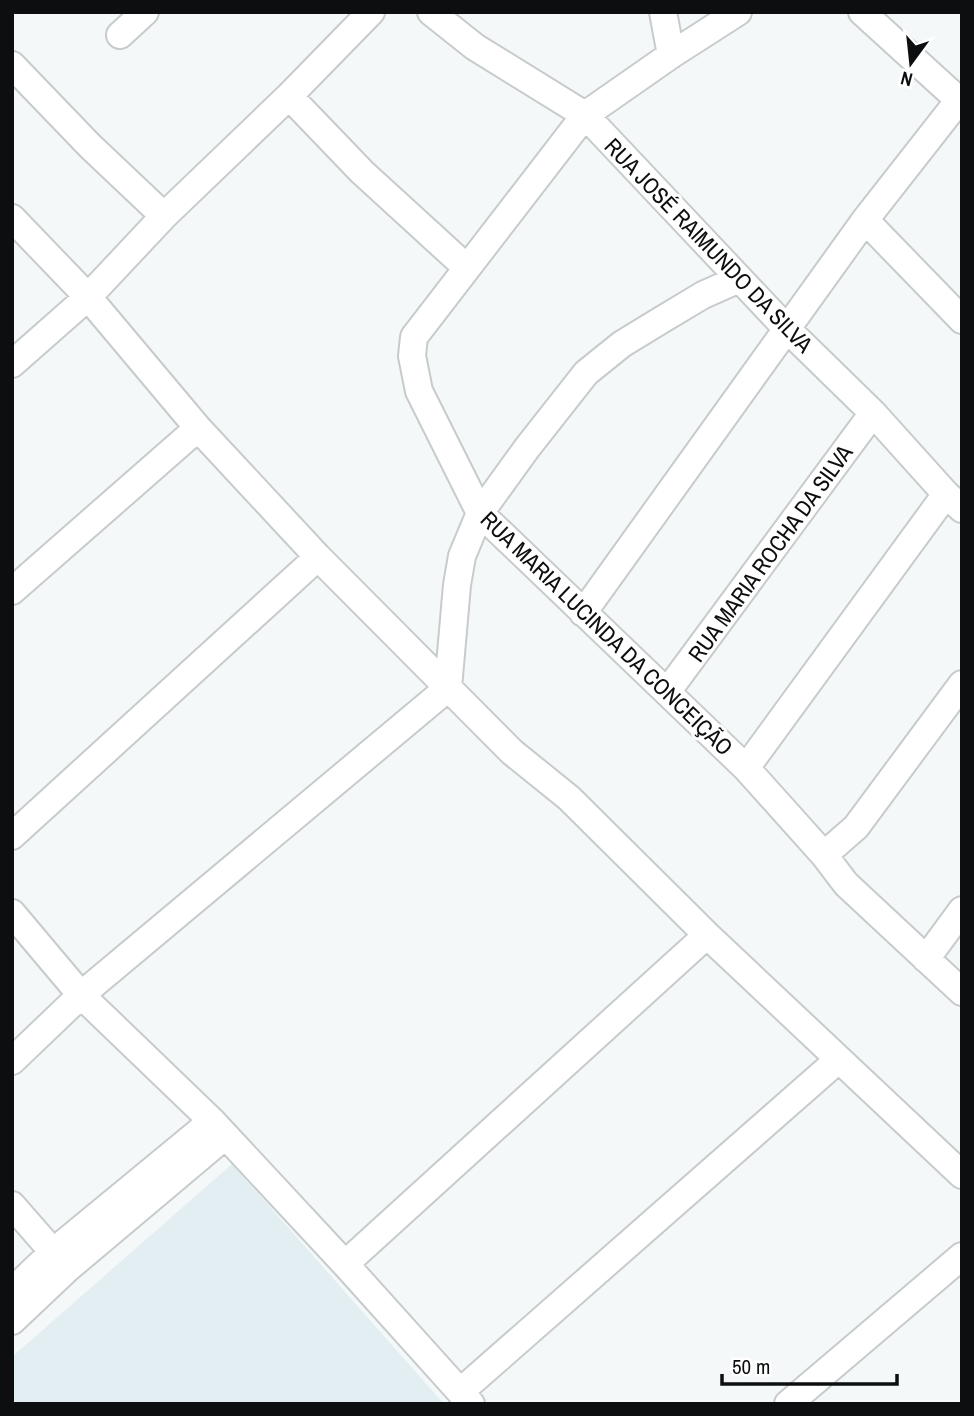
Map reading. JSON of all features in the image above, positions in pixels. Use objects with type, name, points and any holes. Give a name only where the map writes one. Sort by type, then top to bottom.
[{"type":"street","points":[[120,35],[145,12]]},
{"type":"street","points":[[12,364],[88,297],[164,216],[289,96],[371,12]]},
{"type":"street","name":"RUA JOSÉ RAIMUNDO DA SILVA","points":[[430,12],[475,47],[585,115],[786,329],[873,413],[954,502]]},
{"type":"street","points":[[663,12],[671,55]]},
{"type":"street","name":"RUA MARIA LUCINDA DA CONCEIÇÃO","points":[[738,12],[585,115],[414,337],[412,356],[419,391],[480,513],[746,768],[824,855],[846,884],[962,992]]},
{"type":"street","points":[[583,613],[957,90],[862,12]]},
{"type":"street","points":[[12,65],[164,216]]},
{"type":"street","points":[[289,96],[362,172],[467,268]]},
{"type":"street","points":[[12,218],[88,297],[198,428],[318,557],[448,688],[512,752],[569,798],[706,935],[962,1175]]},
{"type":"street","points":[[865,220],[962,320]]},
{"type":"street","points":[[12,1060],[81,995],[448,688],[462,556],[480,513],[586,373],[622,344],[704,295],[739,279]]},
{"type":"street","name":"RUA MARIA ROCHA DA SILVA","points":[[667,692],[873,413]]},
{"type":"street","points":[[12,591],[198,428]]},
{"type":"street","points":[[746,768],[954,502]]},
{"type":"street","points":[[12,836],[318,557]]},
{"type":"street","points":[[824,855],[856,827],[962,684]]},
{"type":"street","points":[[926,959],[962,910]]},
{"type":"street","points":[[12,914],[81,995],[219,1128],[465,1398],[838,1060]]},
{"type":"street","points":[[345,1264],[706,935]]},
{"type":"street","points":[[12,1291],[53,1252],[219,1128]]},
{"type":"street","points":[[12,1321],[219,1128]]},
{"type":"street","points":[[12,1205],[53,1252]]},
{"type":"street","points":[[788,1404],[962,1256]]},
{"type":"shaded area","points":[[232,1164],[444,1404],[12,1404],[12,1357]]}]
